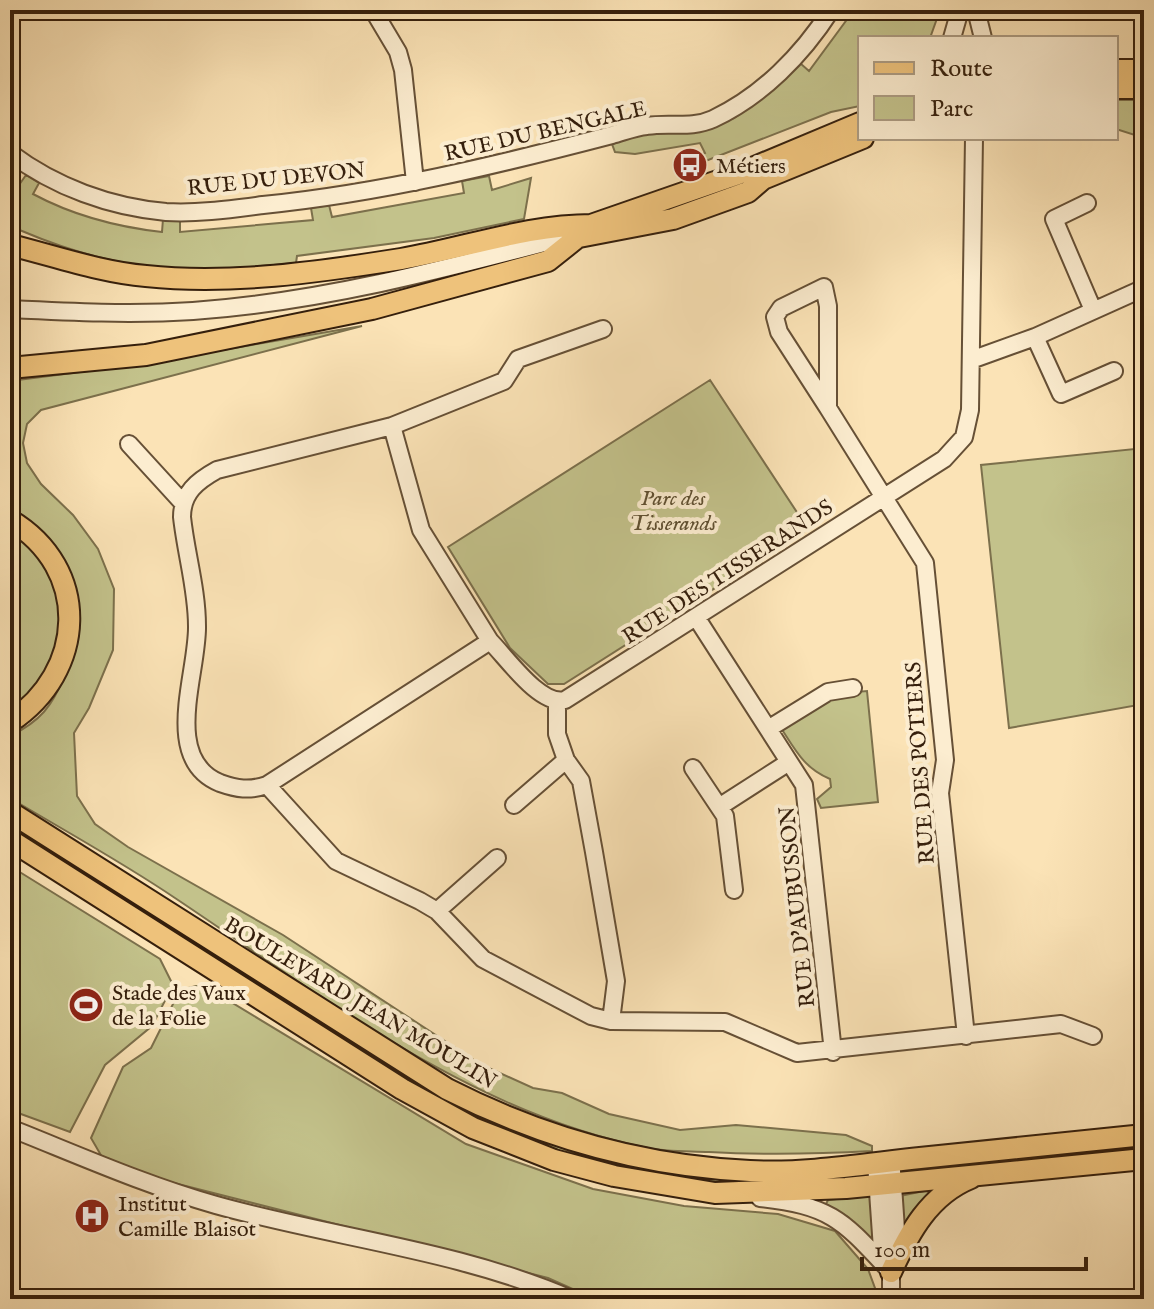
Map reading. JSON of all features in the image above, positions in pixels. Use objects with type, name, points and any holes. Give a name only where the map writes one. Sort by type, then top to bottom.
[{"type":"main road","points":[[1118,70],[1144,70]]},
{"type":"main road","points":[[1118,88],[1144,88]]},
{"type":"main road","points":[[13,369],[146,355],[372,309],[548,261],[578,233],[738,174],[858,124]]},
{"type":"main road","points":[[10,245],[145,276],[249,276],[392,260],[556,225],[578,233],[673,219],[748,192],[763,179],[858,140]]},
{"type":"main road","points":[[10,520],[37,540],[56,567],[66,588],[70,614],[67,645],[54,680],[30,709],[10,722]]},
{"type":"main road","name":"BOULEVARD JEAN MOULIN","points":[[10,812],[447,1089],[519,1122],[608,1152],[753,1171],[884,1162],[1144,1135]]},
{"type":"main road","points":[[10,840],[402,1089],[473,1128],[554,1160],[614,1176],[715,1193],[783,1193],[1144,1159]]},
{"type":"main road","points":[[891,1272],[916,1222],[931,1205],[961,1182],[979,1175]]},
{"type":"street","points":[[373,10],[399,56],[415,182]]},
{"type":"street","name":"RUE DU BENGALE","points":[[415,182],[533,157],[647,126],[690,126],[710,121],[750,97],[784,69],[831,10]]},
{"type":"street","points":[[953,36],[960,10]]},
{"type":"street","points":[[976,10],[982,36]]},
{"type":"street","name":"RUE DES TISSERANDS","points":[[557,702],[944,459],[964,437],[970,410],[974,140]]},
{"type":"street","name":"RUE DU DEVON","points":[[10,153],[29,168],[73,190],[119,204],[168,212],[323,199],[415,182]]},
{"type":"street","points":[[1087,203],[1054,219],[1093,310]]},
{"type":"street","points":[[10,233],[58,257]]},
{"type":"street","points":[[10,309],[124,314],[248,305],[378,284],[578,233]]},
{"type":"street","name":"RUE DES POTIERS","points":[[828,408],[828,306],[824,287],[781,308],[775,317],[779,332],[925,563],[945,760],[940,793],[966,1036]]},
{"type":"street","points":[[971,360],[1035,337],[1144,288]]},
{"type":"street","points":[[182,502],[200,479],[217,470],[392,426],[504,381],[518,359],[603,329]]},
{"type":"street","points":[[1035,337],[1061,394],[1114,371]]},
{"type":"street","points":[[392,426],[421,530],[490,641],[542,695],[557,702],[557,734],[566,760],[581,781],[616,981],[611,1021]]},
{"type":"street","points":[[129,444],[182,502],[198,628],[187,743],[200,769],[214,780],[238,790],[267,785],[490,641]]},
{"type":"street","name":"RUE D'AUBUSSON","points":[[696,617],[804,785],[833,1052]]},
{"type":"street","points":[[768,729],[828,692],[853,688]]},
{"type":"street","points":[[514,805],[566,760]]},
{"type":"street","name":"RUE D'AUBUSSON","points":[[719,807],[789,762]]},
{"type":"street","points":[[693,768],[725,816],[734,890]]},
{"type":"street","points":[[267,785],[336,861],[437,911],[483,959],[582,1012],[611,1021],[725,1022],[797,1053],[833,1052],[1061,1024],[1093,1036]]},
{"type":"street","points":[[437,911],[497,858]]},
{"type":"street","points":[[10,1128],[135,1179],[217,1205],[495,1271],[571,1299]]},
{"type":"street","points":[[884,1162],[882,1249],[891,1272],[891,1299]]},
{"type":"street","points":[[715,1193],[810,1206],[844,1221],[891,1272]]},
{"type":"green space","points":[[854,10],[940,10],[931,36],[858,36],[858,106],[831,112],[698,164],[695,158],[705,153],[700,143],[635,154],[615,152],[612,144],[651,131],[686,131],[734,118],[768,94],[800,63],[809,71]]},
{"type":"green space","points":[[1118,100],[1144,100],[1144,138],[1118,130]]},
{"type":"green space","points":[[26,175],[39,183],[33,194],[64,209],[112,224],[162,232],[163,219],[180,220],[180,232],[313,220],[311,208],[329,205],[332,217],[464,193],[462,181],[489,176],[492,190],[531,178],[524,219],[434,238],[297,256],[296,263],[189,269],[125,263],[93,256],[22,231],[10,224],[10,180],[19,185]]},
{"type":"green space","points":[[362,326],[41,410],[27,424],[23,443],[27,463],[41,484],[73,515],[98,549],[114,589],[113,650],[89,708],[74,733],[77,796],[95,824],[128,847],[283,935],[480,1064],[533,1088],[562,1093],[609,1114],[680,1130],[736,1125],[846,1135],[872,1146],[872,1151],[770,1154],[655,1149],[583,1131],[520,1108],[400,1047],[155,885],[10,798],[10,736],[38,718],[55,696],[74,650],[78,626],[77,602],[63,559],[32,523],[10,508],[10,381],[135,365]]},
{"type":"green space","name":"Parc des Tisserands","points":[[710,380],[806,526],[805,531],[564,684],[548,684],[510,648],[448,547]]},
{"type":"green space","points":[[1144,448],[1144,704],[1009,728],[981,465]]},
{"type":"green space","points":[[10,532],[40,555],[53,574],[60,595],[62,618],[54,662],[43,682],[28,699],[10,712]]},
{"type":"green space","points":[[867,691],[878,802],[821,808],[817,799],[831,787],[830,779],[807,764],[781,728],[834,694]]},
{"type":"green space","points":[[10,822],[563,1146],[851,1175],[856,1179],[750,1183],[679,1180],[606,1167],[500,1131],[435,1099],[10,831]]},
{"type":"green space","name":"Stade des Vaux de la Folie","points":[[10,866],[160,959],[173,985],[152,1026],[105,1065],[70,1132],[10,1110]]},
{"type":"green space","points":[[196,986],[211,990],[466,1144],[593,1189],[684,1206],[778,1214],[835,1231],[868,1269],[879,1299],[595,1299],[548,1278],[166,1181],[102,1157],[91,1138],[123,1067],[151,1048],[180,990]]},
{"type":"green space","points":[[1144,1144],[1144,1150],[905,1172],[907,1170]]},
{"type":"green space","points":[[943,1187],[903,1234],[900,1196]]},
{"type":"green space","points":[[870,1195],[875,1247],[848,1217],[826,1204],[828,1200]]},
{"type":"place","name":"Métiers","points":[[690,165]]},
{"type":"place","name":"Stade des Vaux de la Folie","points":[[86,1005]]},
{"type":"place","name":"Institut Camille Blaisot","points":[[92,1216]]}]
